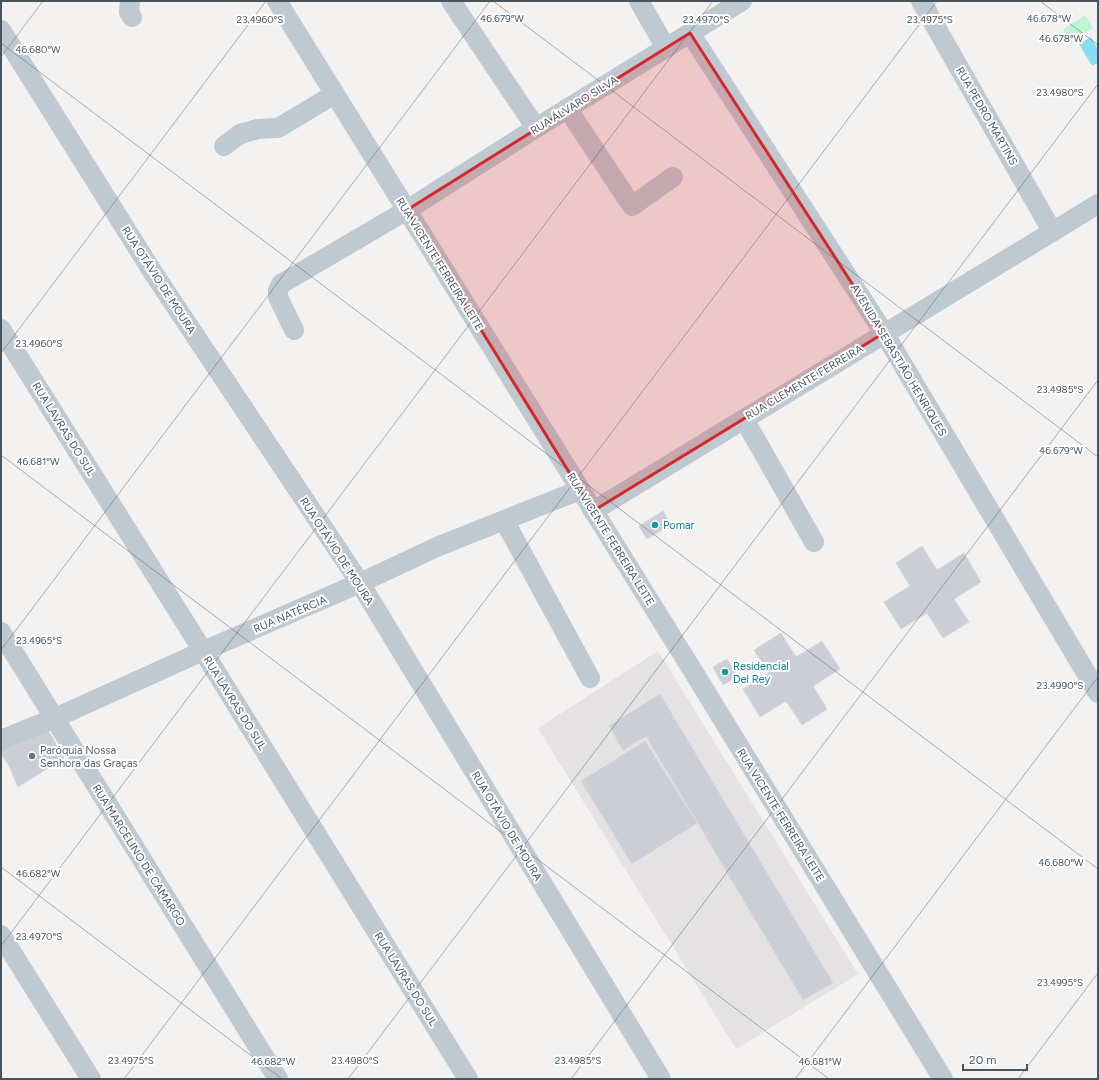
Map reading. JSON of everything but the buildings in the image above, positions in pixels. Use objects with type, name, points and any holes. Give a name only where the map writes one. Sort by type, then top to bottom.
[{"type":"street","name":"RUA VICENTE FERREIRA LEITE","points":[[277,1],[943,1079]]},
{"type":"street","points":[[452,1],[536,128]]},
{"type":"street","points":[[639,1],[666,48]]},
{"type":"street","name":"RUA ÁLVARO SILVA","points":[[294,330],[277,294],[281,284],[407,210],[568,108],[742,1]]},
{"type":"street","name":"RUA PEDRO MARTINS","points":[[921,1],[1052,231]]},
{"type":"street","name":"RUA OTÁVIO DE MOURA","points":[[1,30],[152,271],[360,583],[661,1079]]},
{"type":"street","name":"AVENIDA SEBASTIÃO HENRIQUES","points":[[690,33],[884,333],[1098,694]]},
{"type":"street","points":[[224,146],[240,134],[258,129],[278,128],[335,94]]},
{"type":"street","points":[[568,108],[632,206],[673,177]]},
{"type":"street","name":"RUA CLEMENTE FERREIRA","points":[[593,511],[1098,204]]},
{"type":"street","name":"RUA LAVRAS DO SUL","points":[[1,329],[203,651],[468,1079]]},
{"type":"street","points":[[744,419],[814,542]]},
{"type":"street","name":"RUA NATÉRCIA","points":[[1,740],[55,718],[203,651],[360,583],[439,546],[580,490]]},
{"type":"street","points":[[504,520],[590,678]]},
{"type":"street","name":"RUA MARCELINO DE CAMARGO","points":[[1,632],[278,1079]]},
{"type":"street","points":[[1,935],[91,1079]]},
{"type":"highlighted area","points":[[690,33],[884,333],[593,511],[407,210]]},
{"type":"shaded area","points":[[658,651],[858,974],[736,1049],[538,728]]},
{"type":"green space","points":[[1085,15],[1093,28],[1070,42],[1063,30]]},
{"type":"water","points":[[1091,37],[1098,50],[1098,63],[1092,66],[1079,44]]},
{"type":"place","name":"Pomar","points":[[655,525]]},
{"type":"place","name":"Residencial Del Rey","points":[[725,672]]},
{"type":"place","name":"Paróquia Nossa Senhora das Graças","points":[[32,756]]}]
